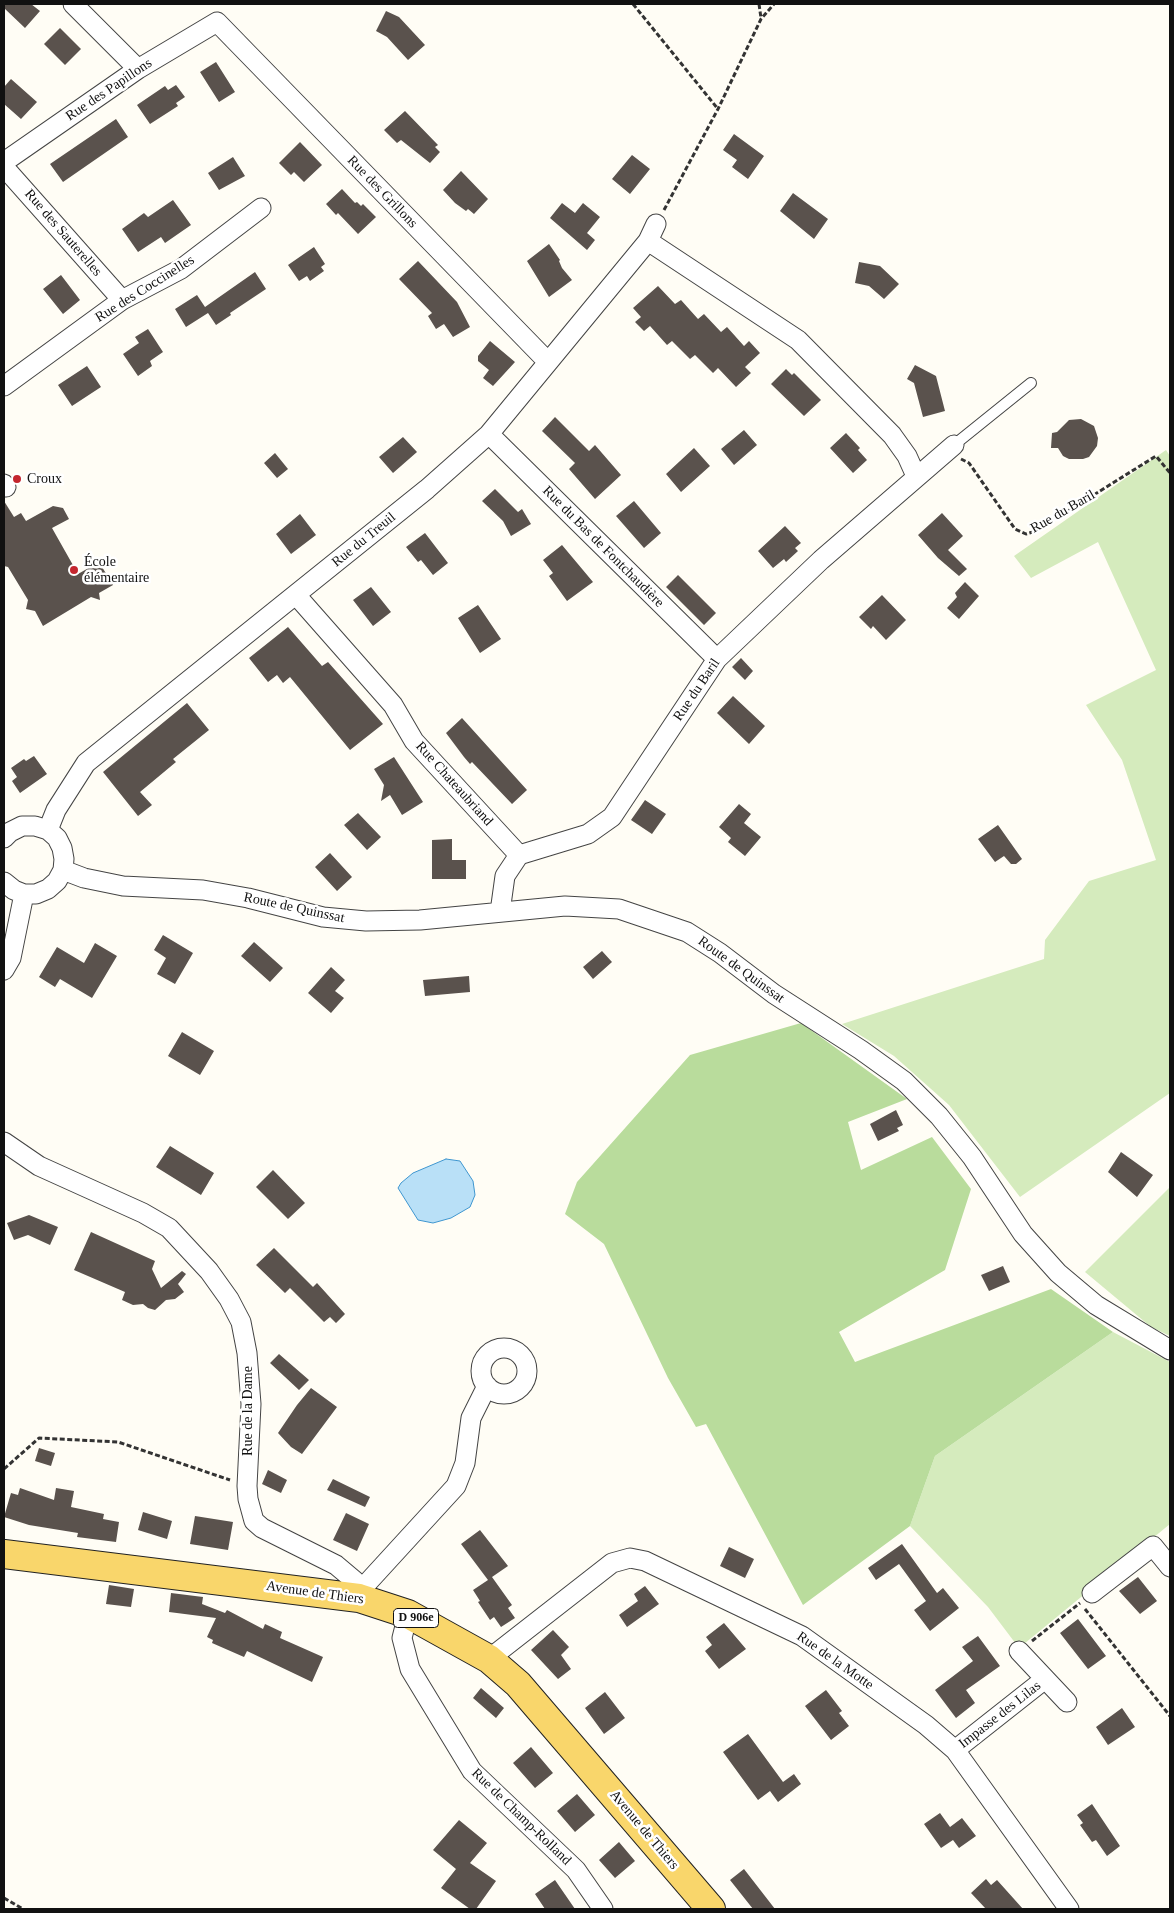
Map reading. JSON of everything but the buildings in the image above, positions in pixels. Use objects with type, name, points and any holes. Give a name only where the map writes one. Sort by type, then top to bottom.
[{"type":"main road","name":"Avenue de Thiers","points":[[4,1554],[359,1595],[408,1614],[489,1659],[518,1684],[711,1909]]},
{"type":"street","points":[[72,4],[138,69]]},
{"type":"street","name":"Rue des Papillons","points":[[4,162],[138,69],[217,22]]},
{"type":"street","name":"Rue des Grillons","points":[[217,22],[548,362]]},
{"type":"street","name":"Rue des Sauterelles","points":[[4,167],[122,300]]},
{"type":"street","name":"Rue des Coccinelles","points":[[4,386],[122,300],[181,269],[261,208]]},
{"type":"street","name":"Rue du Treuil","points":[[48,830],[56,810],[86,763],[427,489],[489,434],[648,241],[656,224]]},
{"type":"street","points":[[648,241],[798,340],[892,436],[907,456],[916,476]]},
{"type":"street","name":"Rue du Bas de Fontchaudière","points":[[489,434],[717,659]]},
{"type":"street","name":"Rue du Baril","points":[[519,855],[588,834],[612,817],[717,659],[821,560],[950,448]]},
{"type":"street","name":"Rue Chateaubriand","points":[[296,595],[393,705],[414,741],[519,855]]},
{"type":"street","points":[[4,882],[14,890],[24,894],[36,894],[48,889],[57,881],[63,870],[64,859],[62,848],[57,838],[48,830],[35,826],[6,829]]},
{"type":"street","points":[[500,912],[505,876],[519,855]]},
{"type":"street","name":"Route de Quinssat","points":[[63,870],[84,878],[123,886],[203,890],[248,898],[323,917],[366,921],[420,920],[565,906],[619,909],[687,932],[720,953],[774,994],[861,1050],[904,1081],[939,1116],[972,1157],[1023,1234],[1058,1273],[1096,1305],[1170,1350]]},
{"type":"street","points":[[4,970],[11,958],[24,894]]},
{"type":"street","name":"Rue de la Dame","points":[[4,1142],[39,1166],[143,1213],[169,1228],[190,1249],[229,1300],[241,1322],[247,1353],[251,1404],[247,1486],[250,1510],[254,1521],[262,1528],[336,1565],[355,1581],[359,1595]]},
{"type":"street","points":[[359,1595],[456,1486],[465,1463],[472,1418],[487,1386]]},
{"type":"street","points":[[1086,1598],[1152,1546],[1170,1567]]},
{"type":"street","name":"Rue de la Motte","points":[[489,1659],[612,1563],[630,1558],[645,1561],[802,1636],[926,1725],[955,1750],[1069,1909]]},
{"type":"street","name":"Rue de Champ-Rolland","points":[[408,1614],[402,1638],[410,1670],[472,1771],[576,1870],[603,1909]]},
{"type":"street","name":"Impasse des Lilas","points":[[1019,1651],[1067,1702]]},
{"type":"street","name":"Impasse des Lilas","points":[[955,1750],[1045,1679]]},
{"type":"lane","points":[[950,448],[1031,383]]},
{"type":"path","points":[[633,4],[718,109]]},
{"type":"path","points":[[759,4],[761,19]]},
{"type":"path","points":[[656,224],[718,109],[761,19],[774,4]]},
{"type":"path","name":"Rue du Baril","points":[[950,448],[969,463],[1015,529],[1026,534],[1036,531],[1156,456],[1170,473]]},
{"type":"path","points":[[4,1469],[39,1438],[118,1442],[247,1486]]},
{"type":"path","points":[[1019,1651],[1086,1598],[1170,1716]]},
{"type":"path","points":[[4,1898],[23,1909]]},
{"type":"green space","points":[[1166,450],[1170,456],[1170,1093],[1020,1197],[949,1105],[894,1056],[842,1024],[1044,959],[1045,940],[1089,881],[1156,860],[1122,760],[1086,705],[1156,670],[1098,542],[1031,578],[1014,556]]},
{"type":"green space","points":[[801,1023],[907,1099],[848,1122],[861,1170],[932,1137],[971,1189],[945,1270],[839,1332],[855,1362],[1051,1289],[1113,1332],[935,1456],[910,1526],[803,1605],[706,1424],[696,1427],[668,1378],[604,1244],[565,1214],[577,1182],[690,1055]]},
{"type":"green space","points":[[1170,1187],[1170,1336],[1151,1327],[1085,1272]]},
{"type":"green space","points":[[1113,1332],[1170,1362],[1170,1524],[1019,1648],[988,1607],[910,1526],[935,1456]]},
{"type":"water","points":[[446,1159],[460,1161],[473,1181],[475,1195],[470,1207],[451,1218],[433,1223],[418,1220],[398,1188],[413,1173]]},
{"type":"place","name":"Croux","points":[[17,479]]},
{"type":"place","name":"École élémentaire","points":[[74,570]]}]
